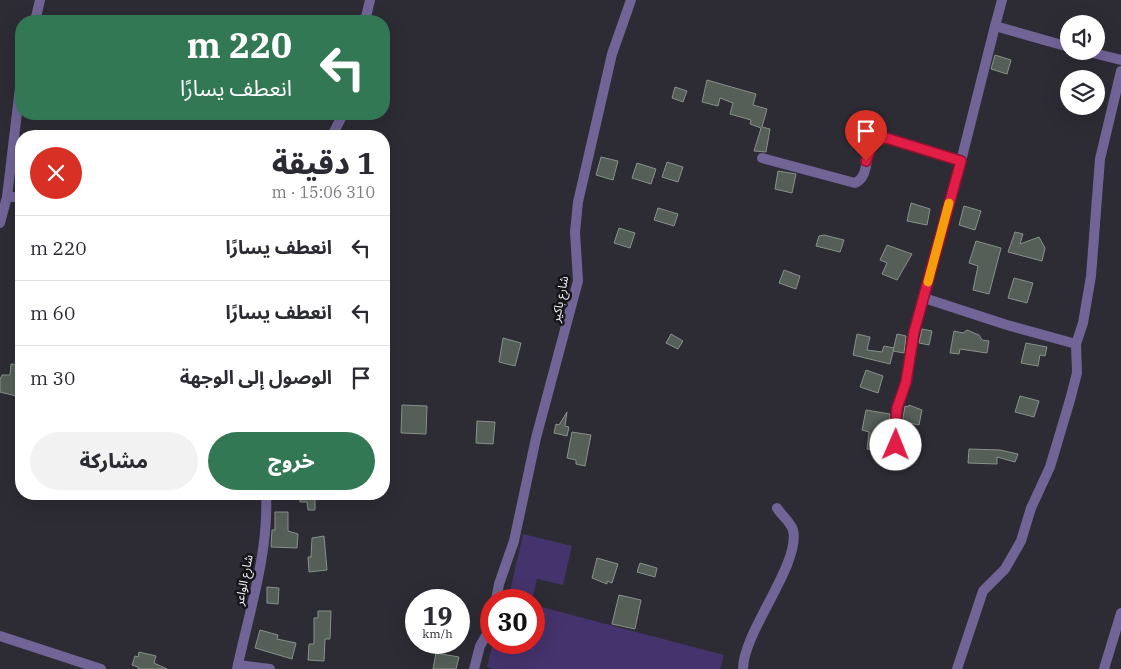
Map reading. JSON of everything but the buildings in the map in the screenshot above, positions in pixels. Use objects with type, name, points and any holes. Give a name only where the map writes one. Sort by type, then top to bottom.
[{"type":"street","points":[[36,15],[40,0]]},
{"type":"street","points":[[366,15],[370,0]]},
{"type":"street","name":"شارع باكير","points":[[498,589],[514,541],[536,438],[578,281],[575,232],[578,202],[612,54],[631,0]]},
{"type":"street","points":[[896,445],[900,427],[896,420],[897,408],[906,382],[914,332],[961,161],[1002,0]]},
{"type":"street","points":[[995,26],[1060,44]]},
{"type":"street","points":[[1105,56],[1121,60]]},
{"type":"street","points":[[957,669],[983,591],[1005,569],[1014,555],[1031,508],[1050,467],[1077,373],[1076,344],[1083,323],[1091,276],[1100,159],[1121,71]]},
{"type":"street","points":[[0,223],[6,197],[16,120]]},
{"type":"street","points":[[762,158],[855,183],[862,177],[871,144],[879,138],[886,138],[961,161]]},
{"type":"street","points":[[6,197],[15,197]]},
{"type":"street","points":[[924,298],[1007,325],[1076,344]]},
{"type":"street","name":"شارع الواعر","points":[[237,667],[265,533],[266,500]]},
{"type":"street","points":[[742,669],[746,653],[780,579],[794,542],[790,523],[777,508]]},
{"type":"street","points":[[1104,669],[1121,612]]},
{"type":"street","points":[[0,636],[101,669]]},
{"type":"street","points":[[473,669],[480,646]]},
{"type":"street","points":[[237,667],[270,669]]},
{"type":"shaded area","points":[[523,534],[572,546],[563,585],[537,579],[535,589],[510,589]]},
{"type":"shaded area","points":[[545,608],[724,655],[720,669],[494,669],[487,667],[490,654],[545,654]]},
{"type":"slow traffic","points":[[928,282],[949,203]]},
{"type":"route","points":[[866,161],[874,140],[886,138],[961,161],[914,332],[906,382],[897,408],[896,420],[900,427],[896,445]]}]
